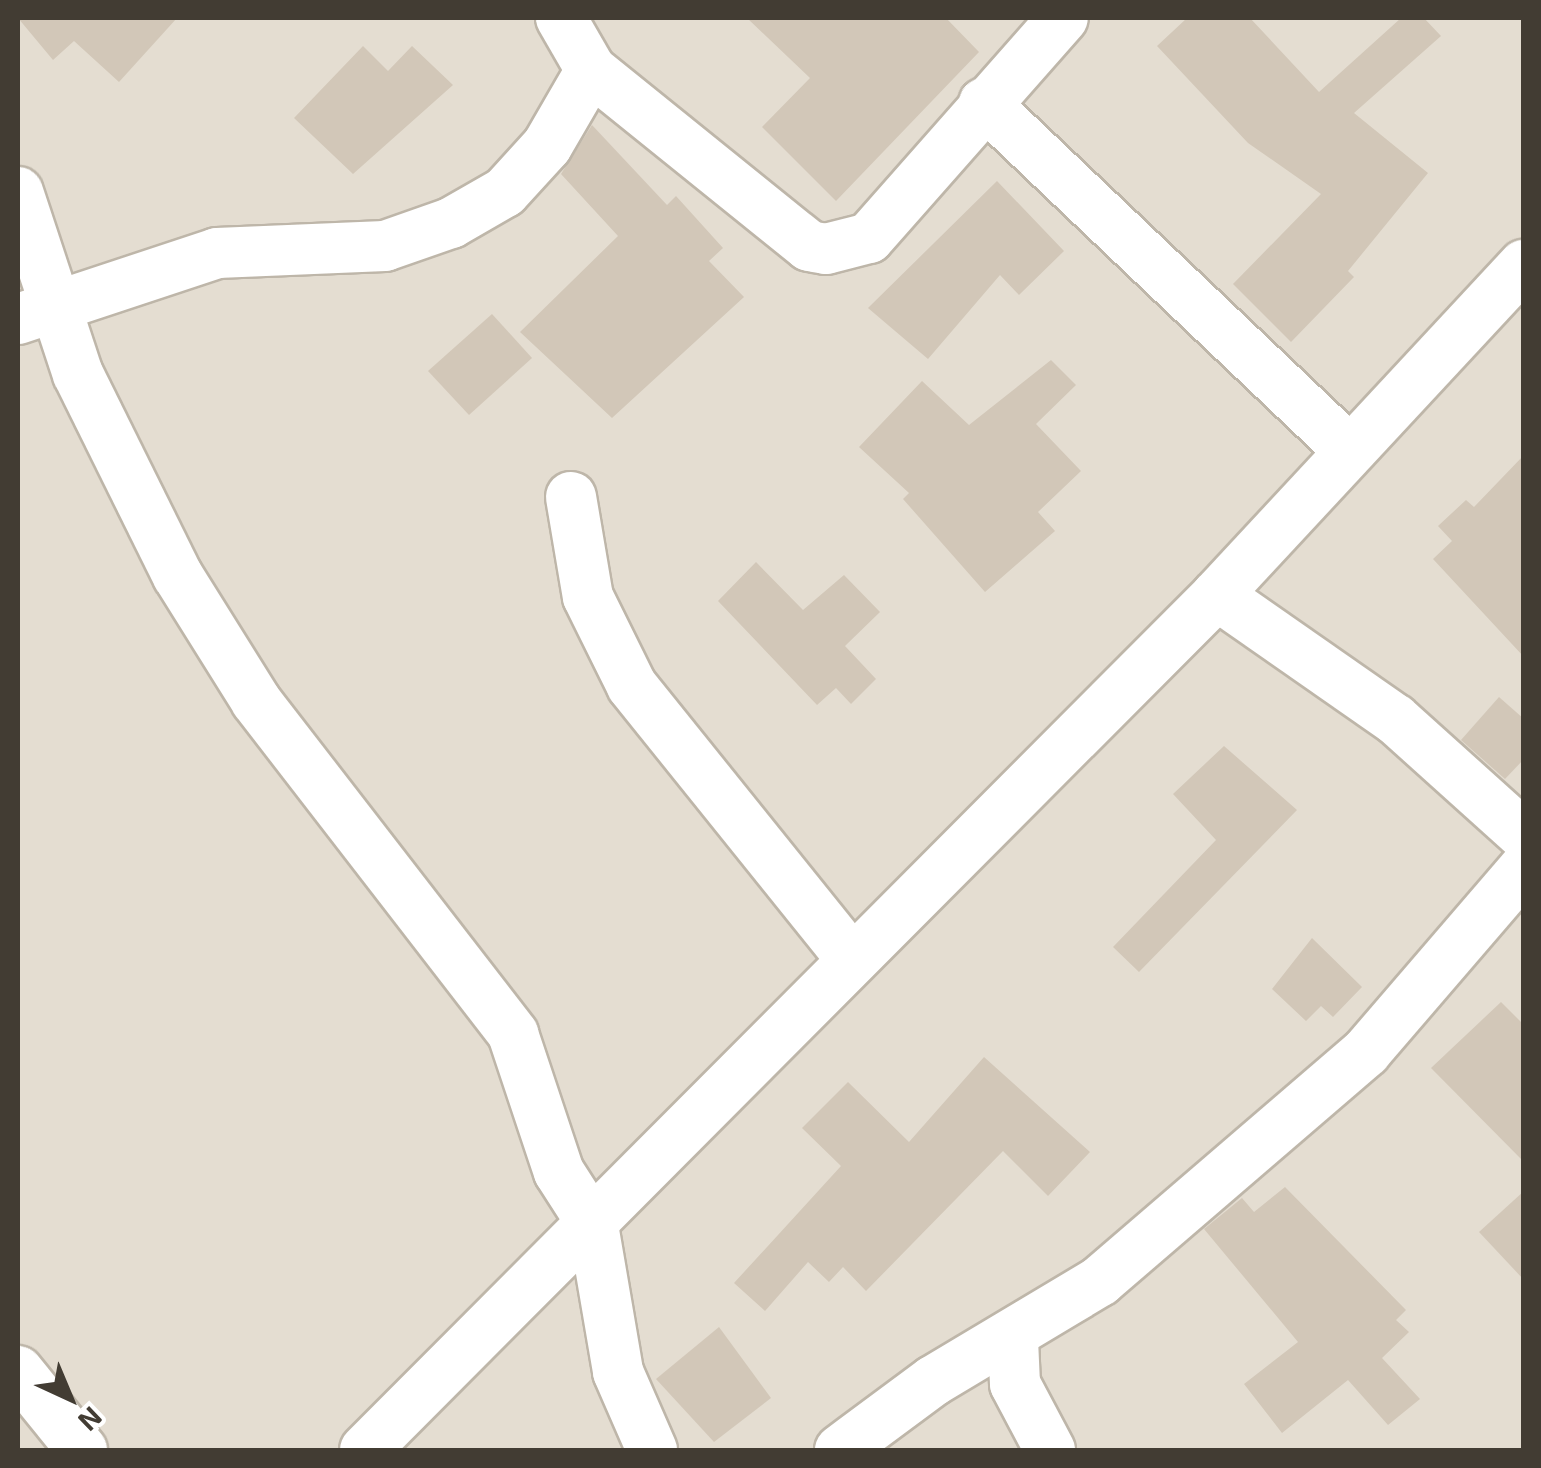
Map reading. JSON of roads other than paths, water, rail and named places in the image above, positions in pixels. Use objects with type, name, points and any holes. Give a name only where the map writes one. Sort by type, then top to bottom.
[{"type":"street","points":[[561,18],[591,70],[809,246],[826,249],[869,238],[984,102],[1064,18]]},
{"type":"street","points":[[38,313],[216,253],[384,246],[451,223],[505,192],[547,146],[591,70]]},
{"type":"street","points":[[984,102],[1348,449]]},
{"type":"street","points":[[18,192],[38,313],[78,374],[178,576],[256,701],[500,1010],[559,1172],[592,1225],[618,1372],[652,1450]]},
{"type":"street","points":[[365,1450],[1217,595],[1348,449],[1524,265]]},
{"type":"street","points":[[571,497],[588,597],[632,686],[852,960]]},
{"type":"street","points":[[1217,595],[1395,718],[1524,835]]},
{"type":"street","points":[[840,1450],[934,1381],[1013,1340],[1100,1282],[1366,1052],[1524,868]]},
{"type":"street","points":[[1013,1340],[1016,1384],[1050,1450]]},
{"type":"street","points":[[18,1371],[82,1450]]}]
